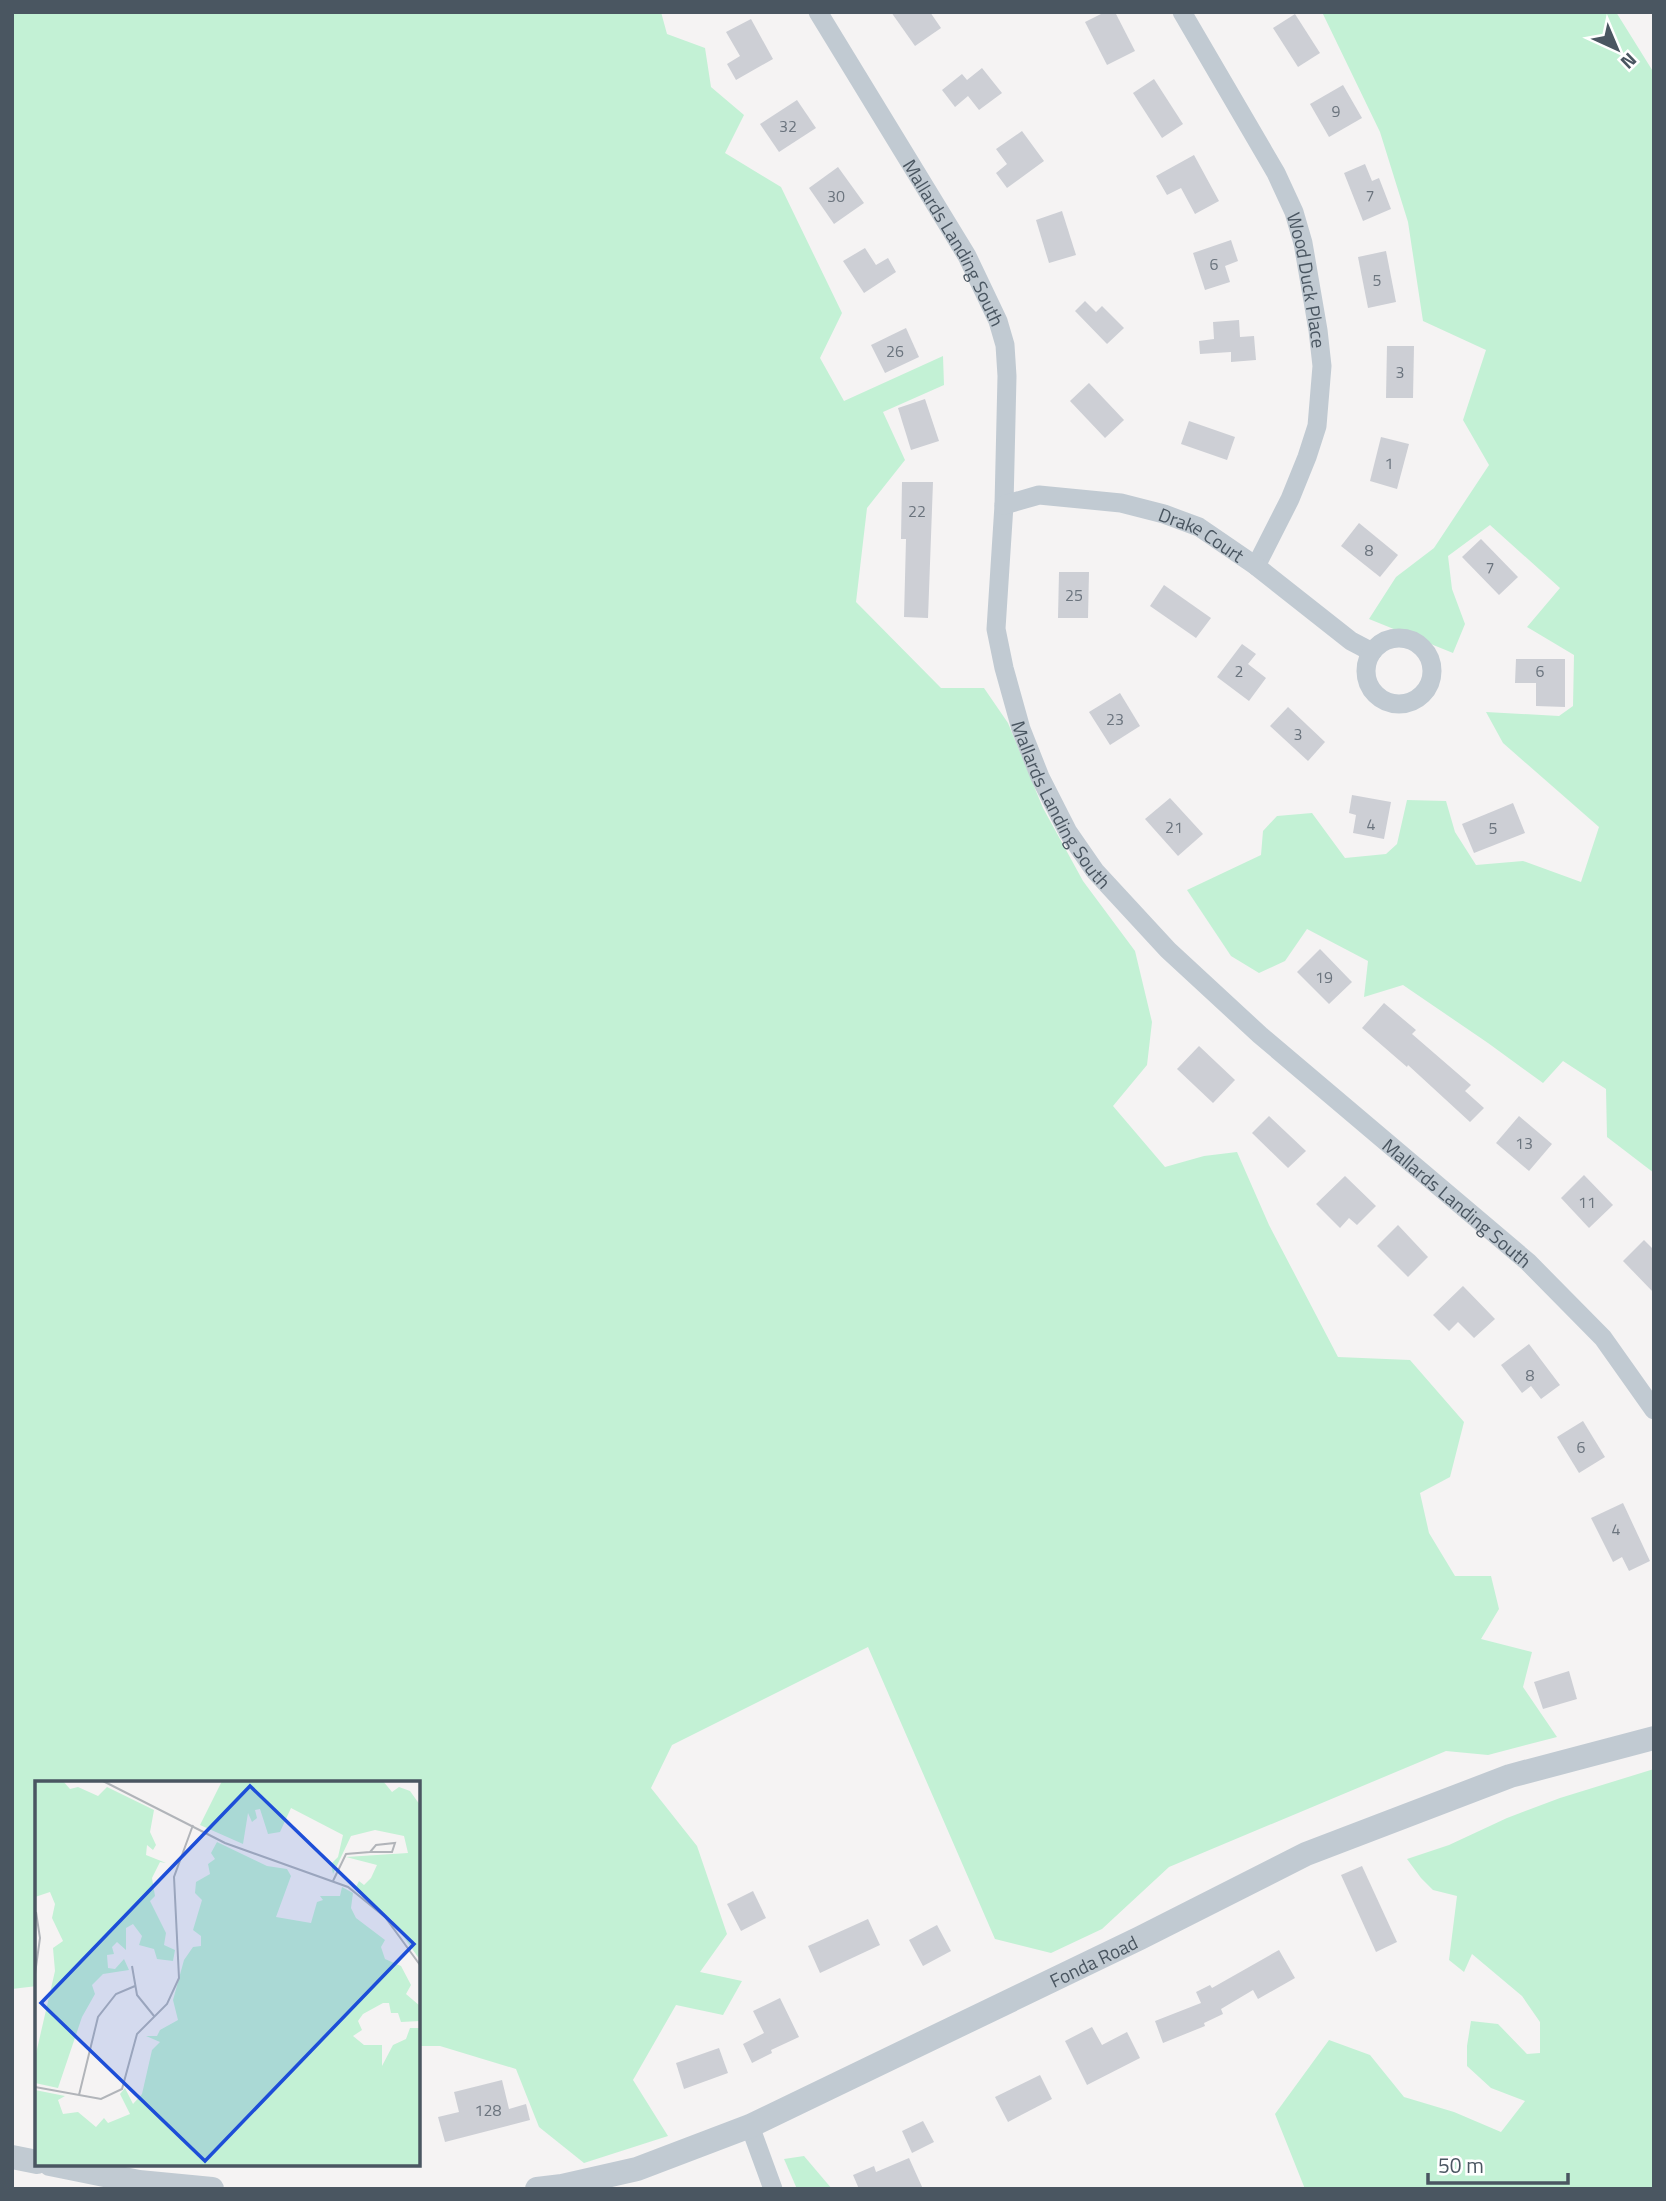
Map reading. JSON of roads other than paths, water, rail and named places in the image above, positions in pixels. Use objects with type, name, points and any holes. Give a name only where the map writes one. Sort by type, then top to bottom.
[{"type":"street","name":"Mallards Landing South","points":[[817,12],[967,256],[998,321],[1005,345],[1007,376],[1004,505],[996,629],[1003,668],[1021,729],[1040,777],[1075,842],[1095,871],[1135,917],[1178,960],[1260,1035],[1528,1262],[1602,1338],[1654,1410]]},
{"type":"street","name":"Wood Duck Place","points":[[1182,12],[1276,173],[1294,212],[1303,243],[1318,330],[1322,366],[1317,426],[1290,499],[1256,566]]},
{"type":"street","name":"Drake Court","points":[[1004,505],[1039,495],[1121,503],[1164,514],[1199,527],[1256,566],[1351,641],[1372,652]]},
{"type":"street","name":"Fonda Road","points":[[537,2189],[637,2169],[750,2126],[1128,1944],[1306,1854],[1510,1776],[1654,1738]]},
{"type":"street","points":[[750,2126],[773,2189]]},
{"type":"street","points":[[12,2157],[35,2162]]},
{"type":"street","points":[[60,2166],[139,2182],[212,2189]]}]
